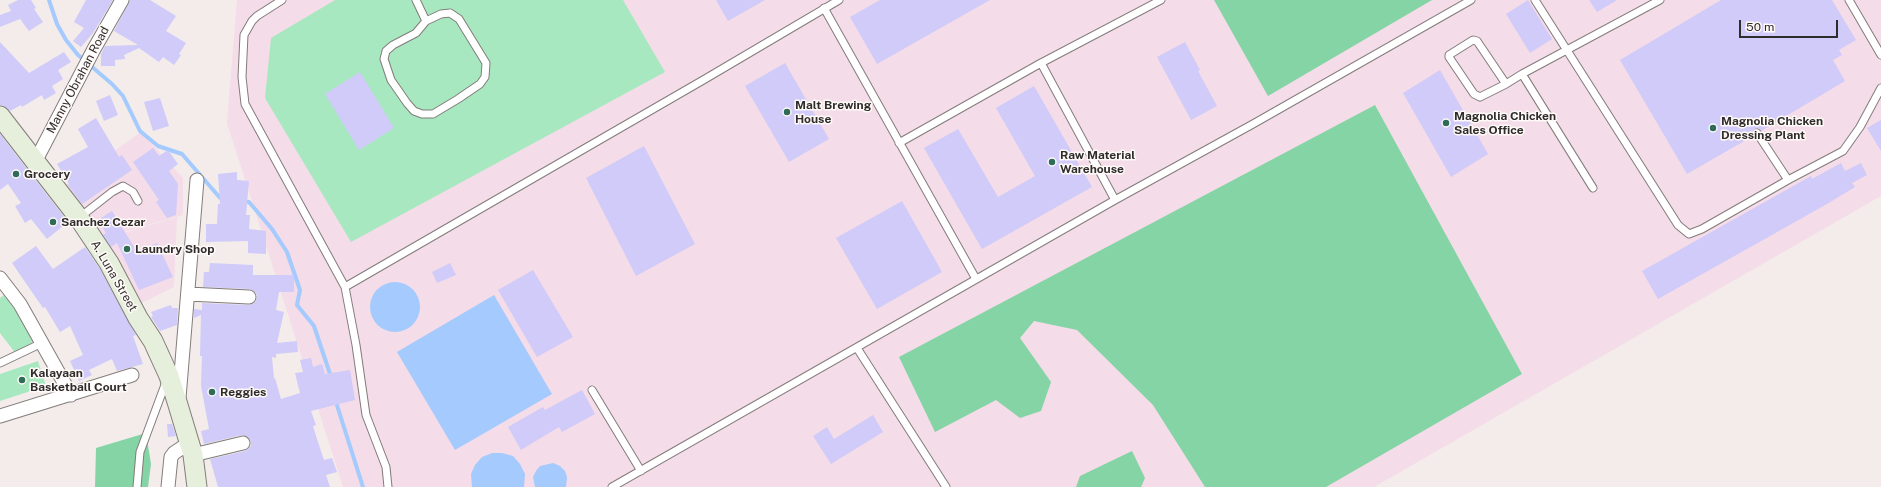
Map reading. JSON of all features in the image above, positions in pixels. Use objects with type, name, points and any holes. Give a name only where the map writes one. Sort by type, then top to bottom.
[{"type":"street","name":"Manny Obrahan Road","points":[[36,160],[79,76],[122,0]]},
{"type":"street","name":"A. Luna Street","points":[[0,116],[36,160],[79,218],[109,263],[138,318],[154,341],[169,376],[191,449],[196,487]]},
{"type":"street","points":[[178,404],[197,180]]},
{"type":"street","points":[[0,278],[20,304],[71,394]]},
{"type":"street","points":[[188,294],[249,297]]},
{"type":"street","points":[[0,416],[132,375]]},
{"type":"street","points":[[168,487],[171,457],[174,453],[191,449],[243,443]]},
{"type":"lane","points":[[282,0],[257,16],[252,21],[244,35],[242,77],[245,104],[345,287],[356,345],[366,415],[386,467],[388,487]]},
{"type":"lane","points":[[416,0],[426,21]]},
{"type":"lane","points":[[345,287],[839,0]]},
{"type":"lane","points":[[899,143],[1042,63],[1161,0]]},
{"type":"lane","points":[[612,487],[1115,200],[1471,0]]},
{"type":"lane","points":[[1535,0],[1678,225],[1689,234],[1702,229],[1788,180],[1843,152],[1860,127],[1881,88]]},
{"type":"lane","points":[[1506,84],[1477,41],[1473,40],[1449,55],[1477,96],[1480,97],[1506,84],[1660,0]]},
{"type":"lane","points":[[1849,0],[1881,55]]},
{"type":"lane","points":[[824,8],[976,279]]},
{"type":"lane","points":[[450,13],[459,19],[486,62],[485,77],[480,84],[433,114],[422,114],[414,111],[391,80],[384,59],[386,51],[392,45],[416,33],[426,21],[441,14],[450,13]]},
{"type":"lane","points":[[1042,63],[1115,200]]},
{"type":"lane","points":[[1522,74],[1594,188]]},
{"type":"lane","points":[[1757,133],[1788,180]]},
{"type":"lane","points":[[79,218],[112,192],[123,186],[133,192],[138,201]]},
{"type":"lane","points":[[0,363],[42,343]]},
{"type":"lane","points":[[857,348],[946,487]]},
{"type":"lane","points":[[136,487],[140,452],[169,376]]},
{"type":"lane","points":[[592,390],[641,471]]},
{"type":"shaded area","points":[[237,0],[1881,0],[1881,196],[1374,487],[343,487],[227,123]]},
{"type":"shaded area","points":[[141,132],[183,178],[183,215],[99,239],[63,187]]},
{"type":"shaded area","points":[[177,217],[174,287],[135,306],[101,240]]},
{"type":"green space","points":[[335,0],[623,0],[665,72],[351,242],[265,98],[271,38]]},
{"type":"green space","points":[[1214,0],[1432,0],[1268,96]]},
{"type":"green space","points":[[1375,105],[1522,374],[1326,487],[1205,487],[1153,405],[1077,330],[1034,321],[1020,338],[1051,382],[1041,411],[1020,418],[996,400],[935,432],[899,357]]},
{"type":"green space","points":[[4,295],[37,339],[16,354],[0,333],[0,298]]},
{"type":"green space","name":"Kalayaan Basketball Court","points":[[38,361],[46,386],[0,401],[0,374]]},
{"type":"green space","points":[[146,433],[151,464],[148,487],[95,487],[96,448]]},
{"type":"green space","points":[[1132,451],[1145,478],[1141,487],[1076,487],[1080,476]]},
{"type":"water","points":[[400,282],[405,283],[413,289],[419,297],[419,317],[413,325],[405,331],[390,332],[385,331],[377,325],[371,317],[370,302],[371,297],[377,289],[385,283]]},
{"type":"water","points":[[494,295],[552,394],[455,450],[397,352]]},
{"type":"water","points":[[492,453],[502,453],[513,456],[520,464],[525,474],[524,487],[472,487],[471,474],[475,465],[482,457]]},
{"type":"water","points":[[553,463],[560,466],[565,471],[567,477],[566,487],[535,487],[533,477],[536,471],[540,466]]},
{"type":"building","points":[[18,0],[31,0],[36,8],[34,9],[43,22],[29,31],[20,19],[0,27],[0,15],[11,11],[8,5]]},
{"type":"building","points":[[86,0],[113,0],[93,33],[81,47],[73,41],[84,28],[74,22]]},
{"type":"building","points":[[130,0],[150,0],[176,16],[166,31],[186,43],[179,54],[181,55],[174,65],[163,57],[159,62],[139,48],[124,55],[125,59],[115,60],[115,66],[101,66],[101,54],[105,46],[138,45],[114,31]]},
{"type":"building","points":[[716,0],[765,0],[728,21]]},
{"type":"building","points":[[880,0],[990,0],[877,64],[850,17]]},
{"type":"building","points":[[1528,0],[1552,39],[1530,53],[1506,14]]},
{"type":"building","points":[[1589,0],[1617,0],[1597,12]]},
{"type":"building","name":"Magnolia Chicken Dressing Plant","points":[[1721,0],[1832,0],[1856,40],[1839,50],[1842,55],[1833,60],[1845,81],[1761,131],[1759,128],[1755,129],[1752,131],[1753,136],[1687,174],[1620,60]]},
{"type":"building","points":[[0,42],[29,73],[64,52],[71,62],[58,70],[63,79],[52,86],[56,93],[44,100],[42,95],[22,107],[21,105],[10,111],[4,106],[0,105]]},
{"type":"building","points":[[1185,42],[1200,70],[1198,71],[1217,106],[1191,120],[1157,57]]},
{"type":"building","name":"Malt Brewing House","points":[[785,63],[829,139],[789,162],[745,86]]},
{"type":"building","name":"Magnolia Chicken Sales Office","points":[[1440,70],[1488,154],[1451,177],[1403,93]]},
{"type":"building","points":[[360,72],[394,128],[359,150],[325,94]]},
{"type":"building","name":"Raw Material Warehouse","points":[[1034,86],[1092,187],[982,249],[924,148],[958,129],[998,197],[1035,176],[996,108]]},
{"type":"building","points":[[110,95],[118,115],[104,121],[96,101]]},
{"type":"building","points":[[160,98],[169,126],[153,131],[144,102]]},
{"type":"building","points":[[96,118],[119,157],[122,155],[132,170],[82,204],[68,185],[69,184],[57,164],[88,147],[78,129]]},
{"type":"building","points":[[1881,120],[1881,151],[1867,128]]},
{"type":"building","points":[[0,134],[68,222],[47,239],[31,219],[25,223],[15,206],[21,203],[8,184],[0,190]]},
{"type":"building","points":[[644,146],[695,244],[636,276],[586,178]]},
{"type":"building","points":[[153,148],[159,156],[168,150],[178,164],[169,171],[178,184],[176,215],[167,218],[156,202],[159,200],[133,162]]},
{"type":"building","points":[[1841,163],[1845,171],[1861,163],[1867,175],[1852,183],[1855,187],[1827,204],[1658,299],[1642,271],[1811,176],[1812,179]]},
{"type":"building","points":[[237,172],[237,180],[249,181],[246,215],[250,215],[249,229],[266,231],[266,254],[248,253],[248,241],[206,242],[206,224],[217,224],[218,204],[220,204],[218,174]]},
{"type":"building","points":[[902,201],[942,272],[877,309],[836,238]]},
{"type":"building","points":[[112,211],[137,252],[157,243],[173,277],[139,290],[117,243],[111,247],[103,235],[106,233],[98,220]]},
{"type":"building","points":[[36,246],[53,269],[85,247],[100,269],[136,335],[133,336],[143,364],[117,371],[112,359],[89,370],[92,375],[79,381],[70,361],[83,355],[70,326],[60,332],[45,307],[43,308],[12,263]]},
{"type":"building","points":[[210,263],[253,265],[253,275],[294,275],[294,292],[279,292],[276,310],[284,312],[277,343],[297,341],[298,352],[276,354],[276,358],[272,357],[274,379],[275,378],[281,399],[300,393],[295,373],[303,372],[300,360],[311,358],[313,367],[322,364],[325,374],[350,370],[355,400],[311,411],[316,425],[313,426],[324,460],[332,458],[337,472],[326,475],[330,487],[218,487],[210,459],[245,451],[251,446],[251,442],[248,437],[242,435],[204,444],[201,431],[209,429],[201,386],[201,315],[194,318],[194,309],[202,310],[202,303],[249,305],[255,302],[257,297],[256,293],[250,289],[203,287],[204,272],[209,272]]},
{"type":"building","points":[[450,263],[456,275],[437,283],[432,272]]},
{"type":"building","points":[[533,270],[573,337],[537,357],[498,290]]},
{"type":"building","points":[[171,305],[172,308],[178,308],[177,325],[160,331],[151,317],[153,316],[151,312]]},
{"type":"building","points":[[582,390],[595,414],[562,432],[559,427],[521,450],[508,427],[543,407],[545,410]]},
{"type":"building","points":[[873,415],[883,432],[831,464],[813,436],[827,427],[834,439]]},
{"type":"building","points":[[167,424],[172,424],[176,436],[168,437]]},
{"type":"waterway","points":[[49,0],[57,24],[66,40],[78,55],[112,84],[123,96],[140,131],[158,146],[182,154],[221,199],[224,199]]},
{"type":"waterway","points":[[243,201],[249,202],[272,229],[287,252],[300,290],[297,305],[314,326],[331,377]]},
{"type":"waterway","points":[[335,399],[363,487]]},
{"type":"place","name":"Malt Brewing House","points":[[787,112]]},
{"type":"place","name":"Magnolia Chicken Sales Office","points":[[1446,123]]},
{"type":"place","name":"Magnolia Chicken Dressing Plant","points":[[1713,128]]},
{"type":"place","name":"Raw Material Warehouse","points":[[1052,162]]},
{"type":"place","name":"Grocery","points":[[16,174]]},
{"type":"place","name":"Sanchez Cezar","points":[[53,222]]},
{"type":"place","name":"Laundry Shop","points":[[127,249]]},
{"type":"place","name":"Kalayaan Basketball Court","points":[[22,380]]},
{"type":"place","name":"Reggies","points":[[212,392]]}]
